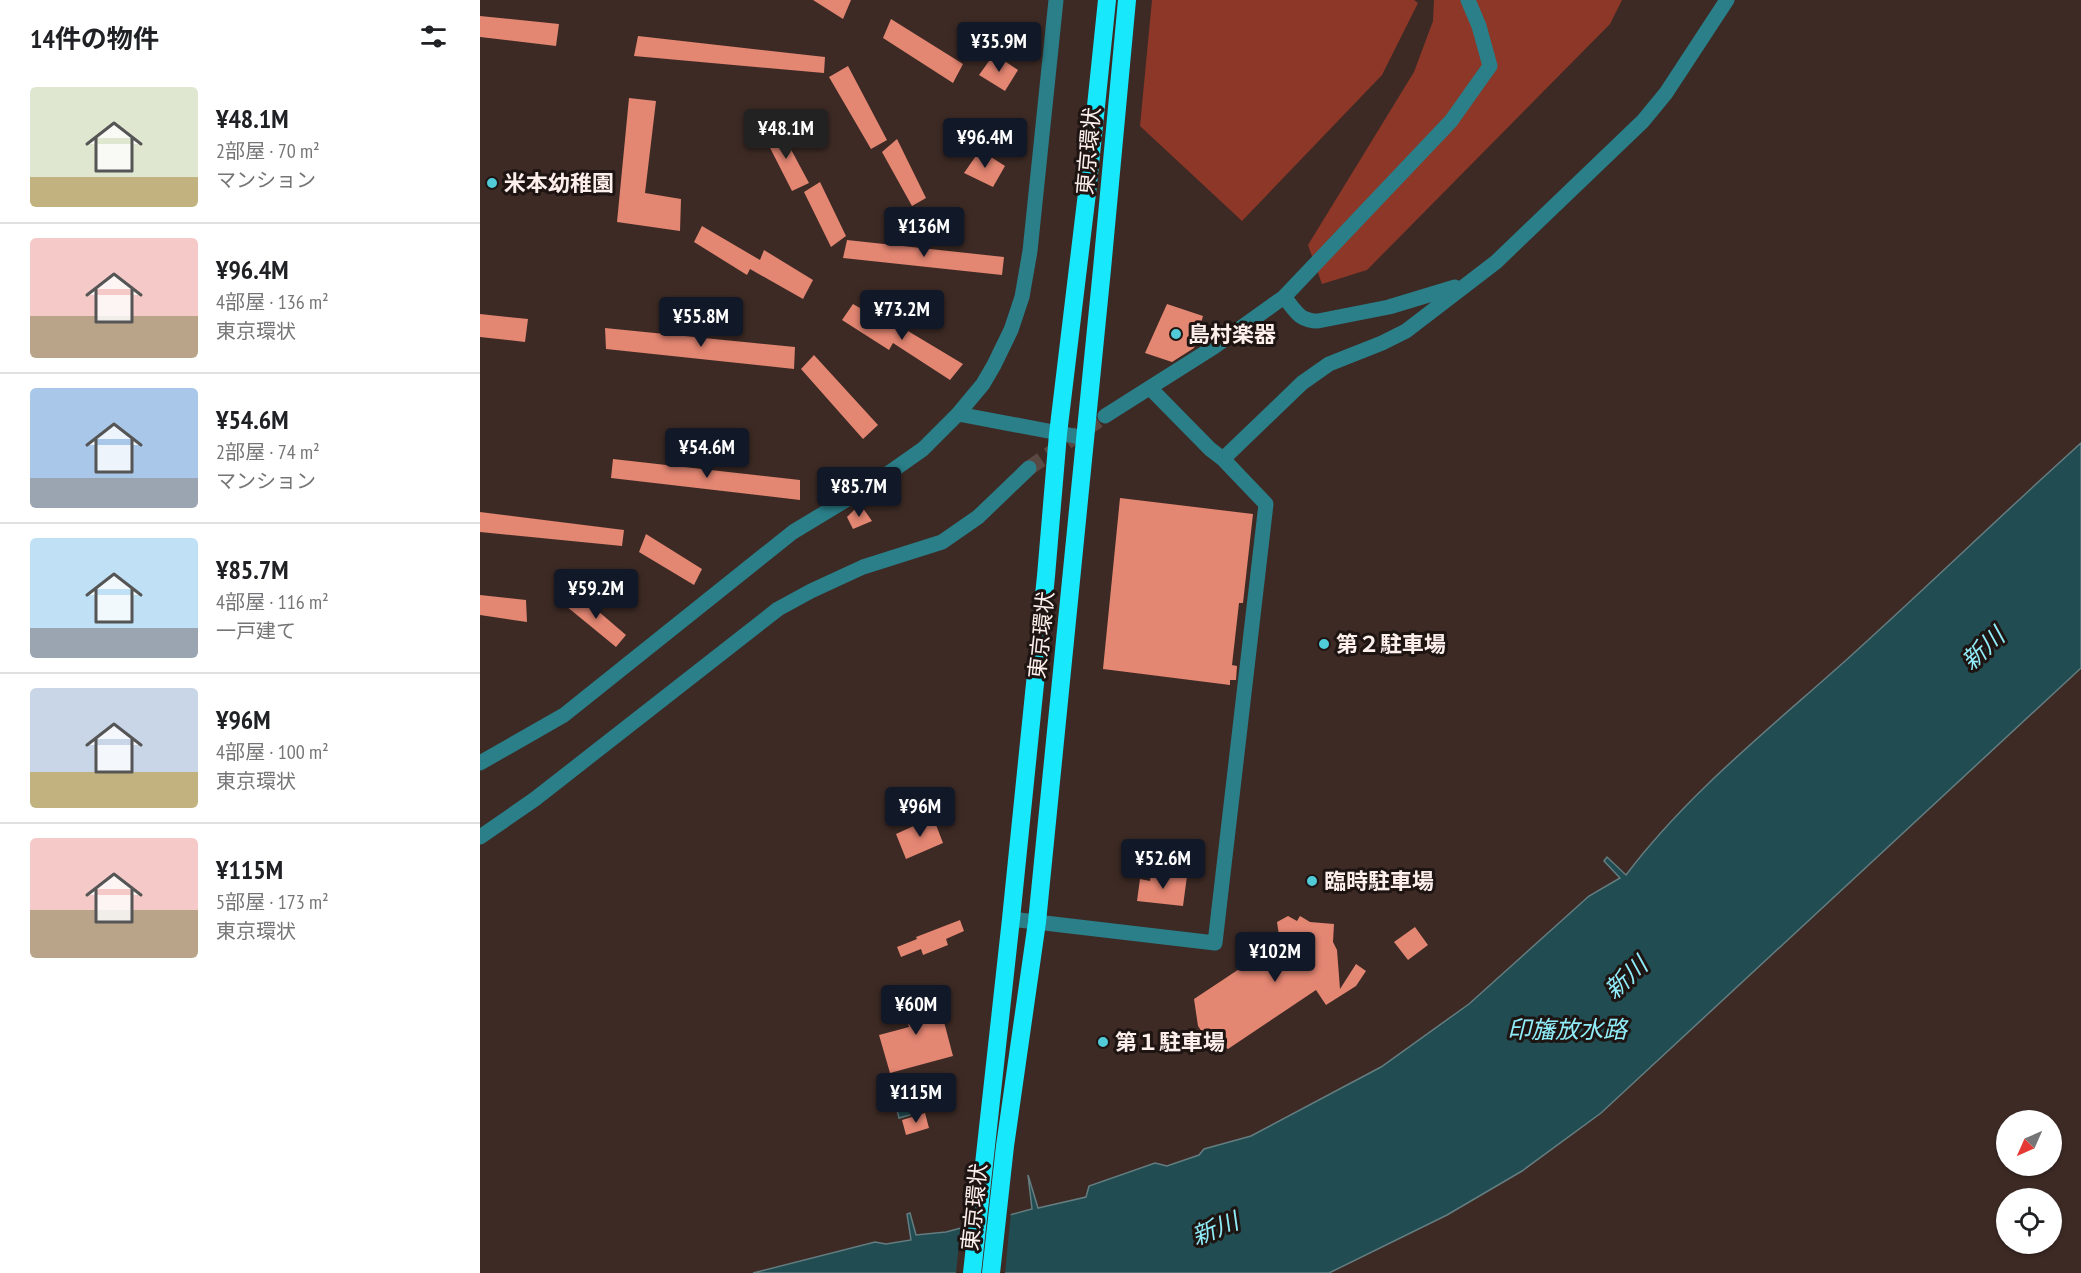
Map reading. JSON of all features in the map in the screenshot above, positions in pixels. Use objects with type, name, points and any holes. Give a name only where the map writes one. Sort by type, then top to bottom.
[{"type":"highway","name":"東京環状","points":[[972,1273],[1011,919],[1058,434],[1107,0]]},
{"type":"highway","name":"東京環状","points":[[991,1273],[1005,1146],[1037,922],[1127,0]]},
{"type":"street","points":[[480,763],[564,715],[793,532],[879,480],[923,448],[958,414],[983,384],[1011,330],[1022,297],[1030,251],[1056,0]]},
{"type":"street","points":[[1105,416],[1214,347],[1284,297],[1451,121],[1490,66],[1479,26],[1468,0]]},
{"type":"street","points":[[1223,459],[1302,383],[1329,364],[1382,344],[1406,331],[1496,262],[1643,121],[1666,93],[1727,0]]},
{"type":"street","points":[[1284,297],[1301,317],[1307,321],[1318,321],[1389,307],[1470,281]]},
{"type":"street","points":[[1011,919],[1215,943],[1266,504],[1150,388]]},
{"type":"street","points":[[958,414],[1084,438]]},
{"type":"street","points":[[480,837],[535,800],[778,609],[863,567],[942,542],[978,517],[1029,468]]},
{"type":"shaded area","points":[[1152,0],[1414,0],[1418,3],[1382,75],[1242,221],[1140,126]]},
{"type":"shaded area","points":[[1434,0],[1622,0],[1610,24],[1367,270],[1322,284],[1308,245],[1414,72],[1433,21]]},
{"type":"water","name":"印旛放水路","points":[[2081,443],[2081,668],[1601,1113],[1522,1171],[1447,1215],[1329,1273],[753,1273],[875,1242],[886,1244],[911,1240],[907,1214],[910,1213],[916,1235],[946,1232],[1032,1209],[1028,1175],[1038,1208],[1086,1197],[1089,1186],[1155,1163],[1167,1166],[1199,1155],[1204,1149],[1251,1136],[1381,1067],[1469,1004],[1589,896],[1620,878],[1604,861],[1607,857],[1626,875],[1675,817],[1729,764],[1874,635]]},
{"type":"water","points":[[916,1079],[924,1111],[899,1118],[891,1086]]},
{"type":"pier","points":[[1011,1212],[1005,1273],[956,1273],[961,1225]]},
{"type":"building","points":[[813,0],[851,0],[843,19]]},
{"type":"building","points":[[480,16],[559,24],[556,46],[480,37]]},
{"type":"building","points":[[891,19],[963,64],[953,83],[883,38]]},
{"type":"building","points":[[638,36],[825,57],[824,73],[634,56]]},
{"type":"building","points":[[994,54],[1018,70],[1005,91],[979,75]]},
{"type":"building","points":[[848,66],[887,140],[871,149],[829,77]]},
{"type":"building","points":[[629,98],[656,101],[645,193],[681,199],[680,231],[617,222]]},
{"type":"building","points":[[779,127],[809,183],[792,191],[764,136]]},
{"type":"building","points":[[897,139],[926,198],[912,206],[882,152]]},
{"type":"building","points":[[980,150],[1005,166],[993,187],[964,173]]},
{"type":"building","points":[[820,182],[846,236],[831,247],[804,192]]},
{"type":"building","points":[[702,226],[760,260],[764,250],[813,280],[803,299],[750,269],[747,275],[694,242]]},
{"type":"building","points":[[847,240],[1004,257],[1002,275],[843,258]]},
{"type":"building","points":[[853,304],[906,334],[908,331],[963,364],[950,380],[893,343],[889,350],[842,320]]},
{"type":"building","name":"島村楽器","points":[[1167,304],[1203,316],[1194,348],[1172,362],[1145,353]]},
{"type":"building","points":[[480,314],[528,319],[525,342],[480,337]]},
{"type":"building","points":[[605,328],[795,347],[794,369],[606,349]]},
{"type":"building","points":[[814,355],[878,425],[863,439],[801,369]]},
{"type":"building","points":[[613,459],[800,480],[800,500],[611,478]]},
{"type":"building","points":[[1120,498],[1253,514],[1243,603],[1239,603],[1232,665],[1237,666],[1236,680],[1230,680],[1230,685],[1103,669]]},
{"type":"building","points":[[860,504],[872,521],[853,529],[847,517]]},
{"type":"building","points":[[480,512],[624,530],[622,546],[480,532]]},
{"type":"building","points":[[646,534],[702,569],[694,585],[639,552]]},
{"type":"building","points":[[577,593],[626,635],[616,647],[566,606]]},
{"type":"building","points":[[480,595],[526,600],[527,622],[480,615]]},
{"type":"building","points":[[933,817],[943,843],[906,859],[896,834]]},
{"type":"building","points":[[1151,873],[1187,876],[1183,906],[1137,901],[1140,879],[1150,881]]},
{"type":"building","points":[[1288,916],[1297,921],[1300,916],[1310,922],[1334,924],[1333,942],[1337,950],[1340,989],[1356,964],[1366,971],[1356,986],[1326,1005],[1316,990],[1228,1049],[1204,1035],[1198,1026],[1194,999],[1280,942],[1277,922]]},
{"type":"building","points":[[960,920],[964,931],[946,939],[948,945],[923,955],[921,949],[901,957],[897,947]]},
{"type":"building","points":[[1415,927],[1428,945],[1408,960],[1394,942]]},
{"type":"building","points":[[922,986],[930,1021],[943,1018],[953,1056],[890,1073],[879,1035],[909,1027],[900,991]]},
{"type":"building","points":[[925,1113],[929,1128],[906,1135],[902,1120]]},
{"type":"tunnel","points":[[1029,468],[1105,416]]},
{"type":"place","name":"米本幼稚園","points":[[492,183]]},
{"type":"place","name":"島村楽器","points":[[1176,334]]},
{"type":"place","name":"第２駐車場","points":[[1324,644]]},
{"type":"place","name":"臨時駐車場","points":[[1312,881]]},
{"type":"place","name":"第１駐車場","points":[[1103,1042]]},
{"type":"water label","name":"新川","points":[[1983,649]]},
{"type":"water label","name":"新川","points":[[1626,978]]},
{"type":"water label","name":"新川","points":[[1215,1229]]}]
